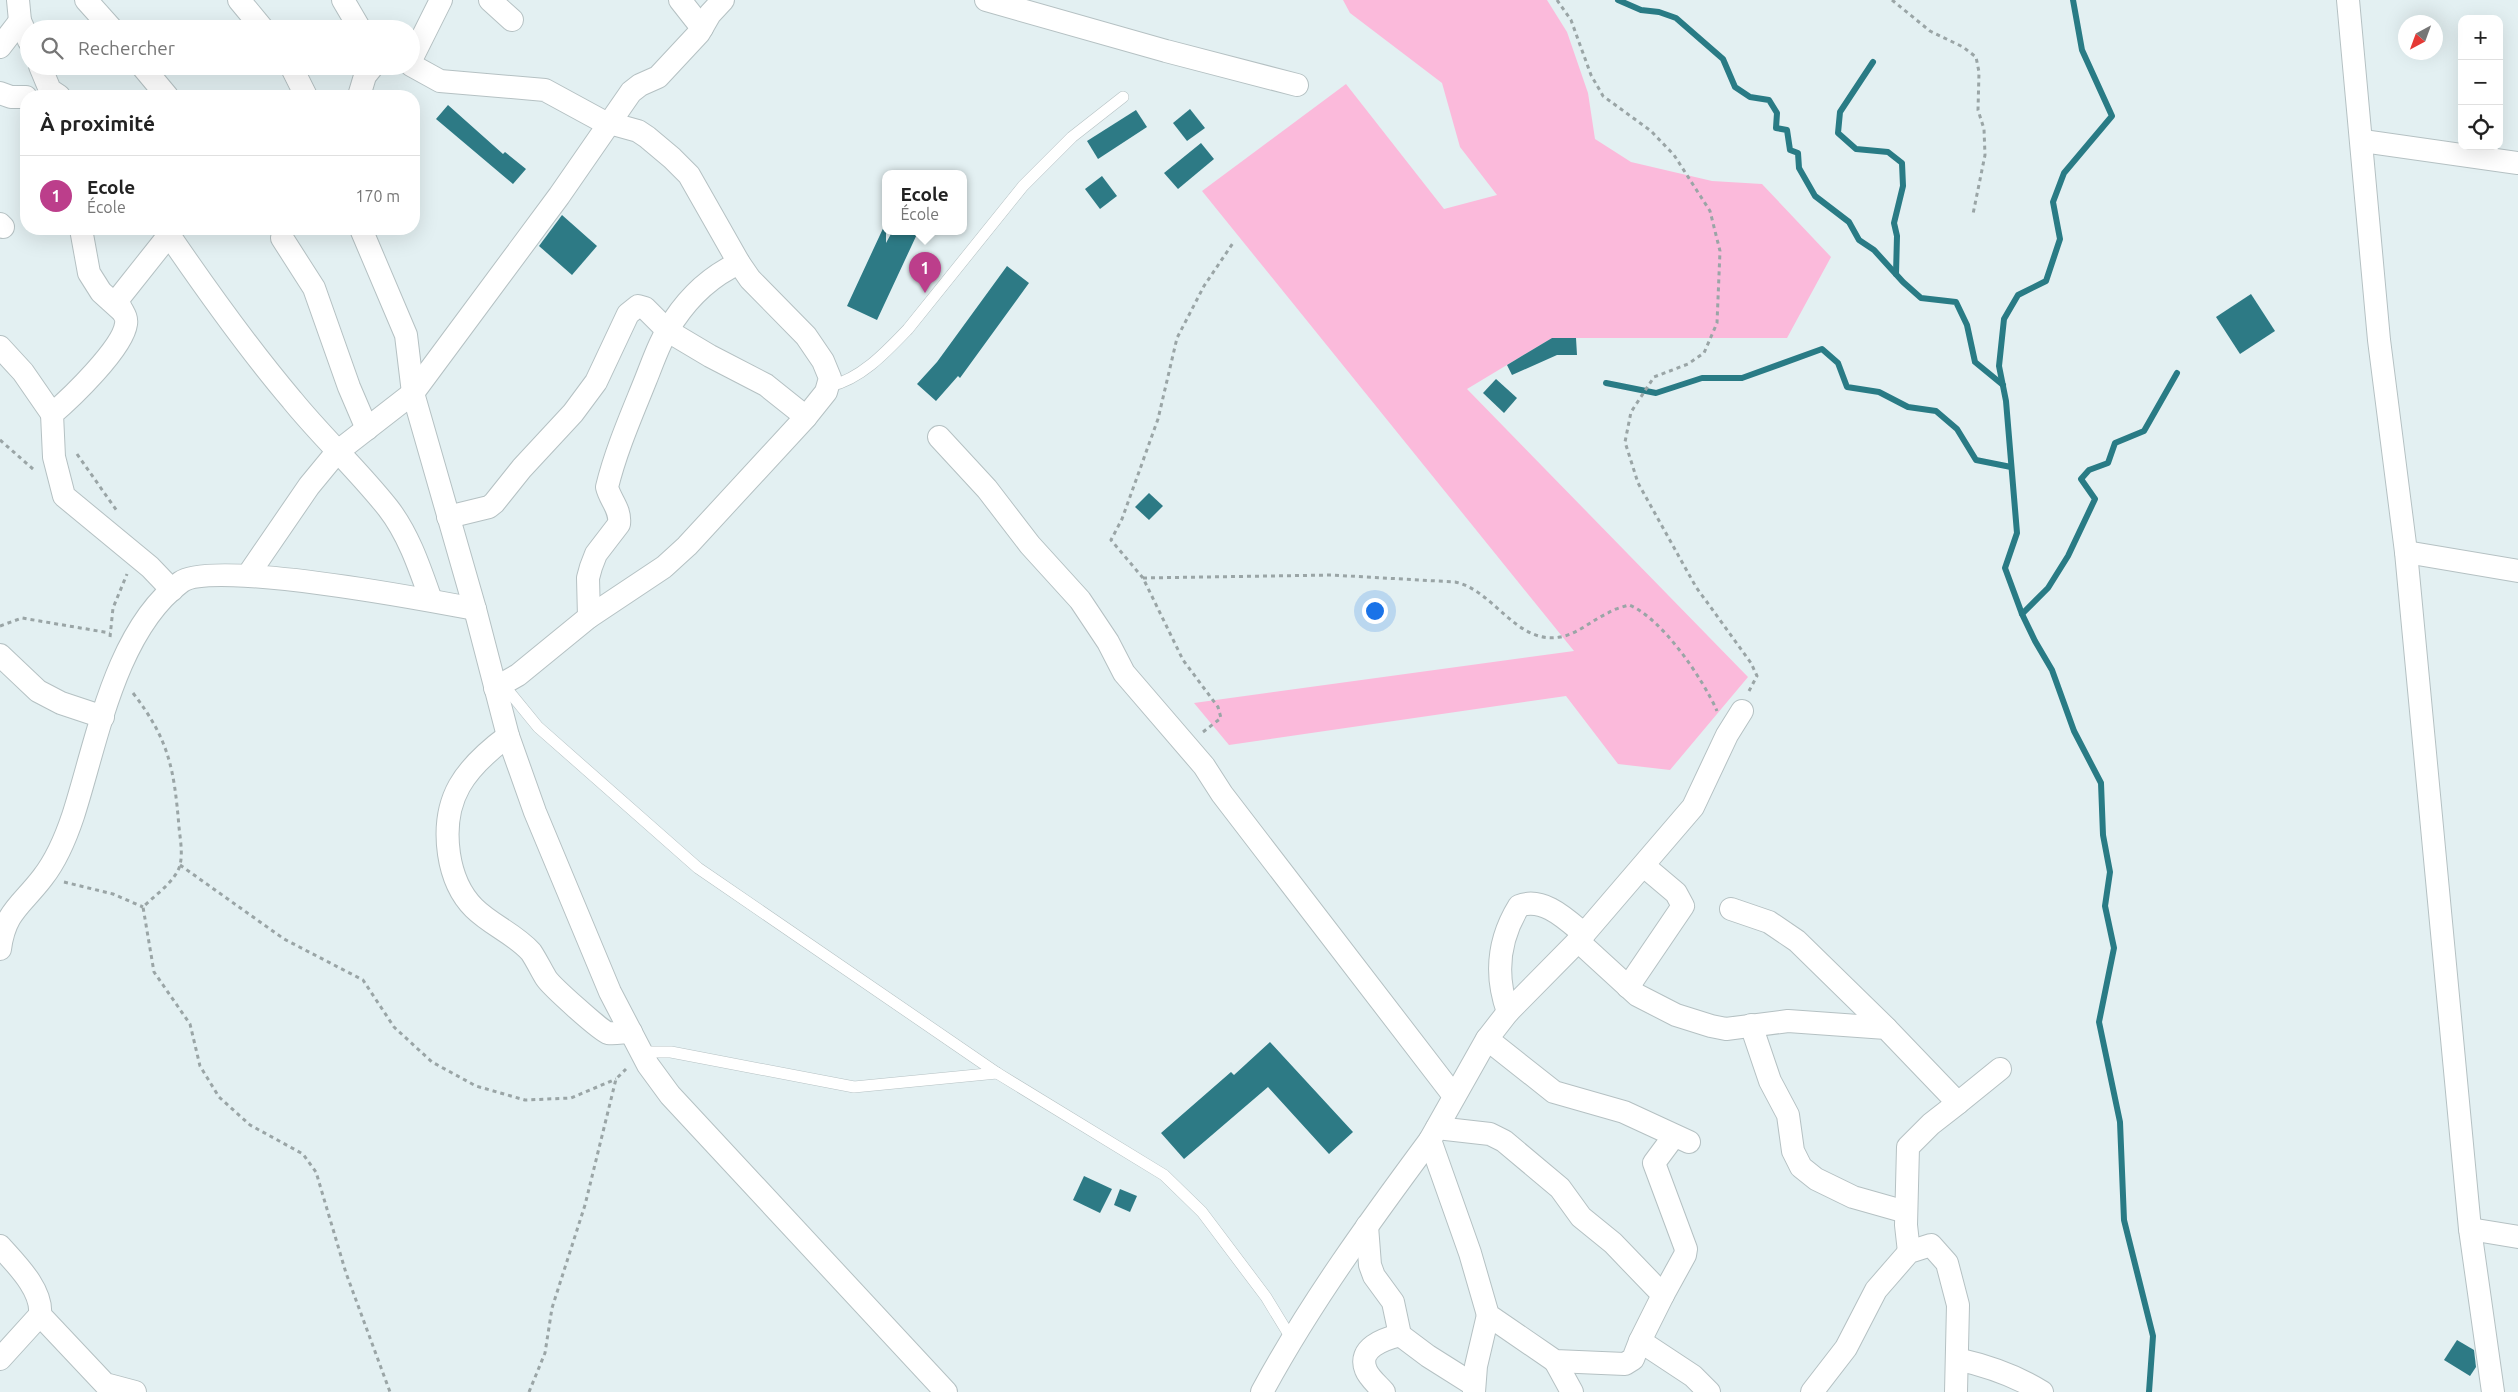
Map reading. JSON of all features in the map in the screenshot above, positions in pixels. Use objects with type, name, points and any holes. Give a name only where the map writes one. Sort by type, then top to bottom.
[{"type":"street","points":[[86,0],[104,20]]},
{"type":"street","points":[[239,0],[256,20]]},
{"type":"street","points":[[343,0],[355,20]]},
{"type":"street","points":[[420,42],[441,0]]},
{"type":"street","points":[[490,0],[512,20]]},
{"type":"street","points":[[680,0],[702,28]]},
{"type":"street","points":[[248,574],[309,486],[337,452],[413,393],[559,196],[631,92],[640,85],[658,77],[702,28],[710,14],[724,0]]},
{"type":"street","points":[[986,0],[1021,4],[1166,51],[1298,85]]},
{"type":"street","points":[[2348,0],[2363,141],[2379,340],[2406,552],[2470,1229],[2493,1392]]},
{"type":"street","points":[[0,47],[20,22]]},
{"type":"street","points":[[420,71],[447,82],[545,90],[609,124],[638,131],[672,158],[695,186],[750,279],[806,336],[823,360],[830,378],[830,386],[806,417],[687,546],[650,577],[630,588],[589,617],[518,675],[498,686]]},
{"type":"street","points":[[45,75],[52,90]]},
{"type":"street","points":[[150,75],[162,90]]},
{"type":"street","points":[[296,75],[303,90]]},
{"type":"street","points":[[362,90],[366,75]]},
{"type":"street","points":[[0,93],[11,97],[20,97]]},
{"type":"street","points":[[2363,141],[2518,163]]},
{"type":"street","points":[[83,235],[89,273],[101,292],[122,311]]},
{"type":"street","points":[[52,414],[72,398],[92,377],[115,345],[126,325],[118,302],[119,298],[167,235]]},
{"type":"street","points":[[171,235],[218,306],[258,358],[394,516],[415,556],[431,600]]},
{"type":"street","points":[[364,235],[406,335],[413,393],[498,686],[508,736],[535,812],[610,992],[648,1065],[684,1112],[939,1389]]},
{"type":"street","points":[[282,238],[314,288],[349,387],[367,429]]},
{"type":"street","points":[[589,617],[589,572],[594,559],[620,519],[617,508],[606,487],[636,402],[668,331],[680,312],[704,286],[726,269],[739,263]]},
{"type":"street","points":[[448,516],[489,507],[494,503],[522,468],[573,414],[596,382],[628,314],[633,308],[645,308],[668,331],[710,356],[766,385],[806,417]]},
{"type":"street","points":[[0,347],[23,372],[52,414],[54,457],[64,496],[135,555],[172,590]]},
{"type":"street","points":[[938,437],[987,489],[1030,545],[1080,600],[1108,642],[1124,673],[1204,766],[1247,827],[1454,1096]]},
{"type":"street","points":[[2406,552],[2518,571]]},
{"type":"street","points":[[0,949],[9,916],[44,876],[63,844],[118,674],[137,635],[151,612],[182,582],[204,575],[248,574],[431,600],[475,609]]},
{"type":"street","points":[[0,655],[38,690],[61,703],[104,717]]},
{"type":"street","points":[[1262,1392],[1292,1338],[1367,1226],[1434,1134],[1487,1039],[1508,1012],[1581,937],[1644,866],[1696,802],[1727,735],[1742,711]]},
{"type":"street","points":[[508,736],[492,748],[470,770],[460,784],[448,810],[446,836],[456,883],[474,908],[530,952],[556,990],[578,1007],[598,1028],[609,1033],[631,1032]]},
{"type":"street","points":[[1628,987],[1683,906],[1676,893],[1644,866]]},
{"type":"street","points":[[1508,1012],[1501,992],[1500,956],[1506,932],[1519,906],[1529,902],[1545,906],[1581,937],[1637,995],[1676,1015],[1726,1029],[1788,1021],[1886,1028]]},
{"type":"street","points":[[1731,909],[1769,922],[1797,941],[1958,1102]]},
{"type":"street","points":[[1752,1025],[1770,1081],[1788,1115],[1793,1150],[1801,1166],[1816,1179],[1853,1197],[1906,1212]]},
{"type":"street","points":[[1487,1039],[1554,1092],[1624,1112],[1682,1139],[1654,1163],[1686,1249],[1685,1255],[1663,1295],[1633,1359],[1625,1364],[1555,1362]]},
{"type":"street","points":[[1909,1252],[1906,1212],[1908,1147],[1931,1124],[2000,1069]]},
{"type":"street","points":[[1434,1134],[1490,1134],[1504,1141],[1560,1188],[1581,1217],[1613,1243],[1663,1295]]},
{"type":"street","points":[[1367,1226],[1370,1265],[1374,1276],[1393,1302],[1400,1335],[1474,1388],[1488,1315],[1434,1134]]},
{"type":"street","points":[[2470,1229],[2518,1237]]},
{"type":"street","points":[[1812,1392],[1846,1348],[1876,1290],[1909,1252],[1931,1245],[1947,1263],[1958,1305],[1956,1392]]},
{"type":"street","points":[[0,1246],[32,1288],[40,1303],[40,1315],[0,1359]]},
{"type":"street","points":[[40,1315],[107,1388],[135,1392]]},
{"type":"street","points":[[1488,1315],[1555,1362],[1572,1392]]},
{"type":"street","points":[[1384,1392],[1366,1371],[1364,1360],[1367,1353],[1382,1339],[1400,1335]]},
{"type":"street","points":[[1640,1341],[1693,1376],[1705,1390]]},
{"type":"street","points":[[1957,1360],[1993,1367],[2024,1380],[2042,1392]]},
{"type":"lane","points":[[830,386],[847,382],[888,350],[908,329],[1023,186],[1072,137],[1123,97]]},
{"type":"lane","points":[[498,686],[538,727],[698,868],[996,1073],[1164,1175],[1202,1212],[1266,1297],[1292,1338]]},
{"type":"lane","points":[[641,1052],[671,1052],[854,1087],[996,1073]]},
{"type":"path","points":[[1557,0],[1571,20],[1591,75],[1603,96],[1651,131],[1674,155],[1710,211],[1720,252],[1717,323],[1704,354],[1688,364],[1654,377],[1631,412],[1625,442],[1638,483],[1696,587],[1751,663],[1756,676],[1742,711]]},
{"type":"path","points":[[1892,0],[1930,31],[1963,47],[1976,57],[1979,72],[1978,110],[1984,129],[1985,155],[1973,214]]},
{"type":"path","points":[[1186,744],[1221,718],[1218,707],[1183,660],[1143,578],[1111,540],[1122,520],[1158,419],[1177,338],[1204,286],[1233,243]]},
{"type":"path","points":[[76,452],[114,503],[117,512]]},
{"type":"path","points":[[111,641],[113,608],[135,555]]},
{"type":"path","points":[[1143,578],[1331,575],[1455,582],[1473,589],[1524,631],[1544,637],[1560,637],[1569,634],[1608,612],[1629,605],[1641,609],[1653,619],[1704,684],[1727,735]]},
{"type":"path","points":[[0,626],[22,618],[110,633]]},
{"type":"path","points":[[118,674],[161,734],[168,750],[176,794],[180,865],[169,882],[143,907]]},
{"type":"path","points":[[180,865],[284,939],[363,980],[394,1027],[432,1062],[476,1086],[525,1100],[571,1098],[616,1080],[641,1052]]},
{"type":"path","points":[[44,876],[112,894],[143,907]]},
{"type":"path","points":[[143,907],[154,972],[190,1024],[200,1066],[218,1097],[250,1124],[303,1154],[316,1172],[346,1273],[390,1392]]},
{"type":"path","points":[[529,1392],[544,1353],[552,1308],[585,1206],[616,1080]]},
{"type":"shaded area","points":[[1343,0],[1547,0],[1567,32],[1588,93],[1595,139],[1631,162],[1712,181],[1762,184],[1831,257],[1787,338],[1552,338],[1467,389],[1748,677],[1670,770],[1618,764],[1566,696],[1229,745],[1194,703],[1574,651],[1202,191],[1346,84],[1444,209],[1497,195],[1460,147],[1442,83],[1350,13]]},
{"type":"building","points":[[448,105],[503,154],[505,152],[526,169],[513,184],[436,119]]},
{"type":"building","points":[[1190,109],[1205,128],[1187,141],[1173,123]]},
{"type":"building","points":[[1136,110],[1147,127],[1098,159],[1087,141]]},
{"type":"building","points":[[1201,143],[1214,159],[1178,189],[1164,173]]},
{"type":"building","points":[[1102,176],[1117,196],[1100,209],[1085,189]]},
{"type":"building","points":[[562,215],[597,246],[572,275],[539,246]]},
{"type":"building","points":[[882,231],[882,235],[886,235],[886,243],[890,235],[917,235],[877,320],[847,306]]},
{"type":"building","points":[[1007,266],[1029,283],[960,378],[958,376],[936,401],[917,384],[937,362]]},
{"type":"building","points":[[2251,294],[2275,331],[2240,354],[2216,317]]},
{"type":"building","points":[[1552,338],[1576,338],[1577,355],[1557,355],[1512,375],[1507,365]]},
{"type":"building","points":[[1496,379],[1517,398],[1504,413],[1483,393]]},
{"type":"building","points":[[1149,493],[1163,506],[1149,520],[1135,507]]},
{"type":"building","points":[[1270,1042],[1353,1132],[1329,1154],[1268,1087],[1184,1159],[1161,1133],[1231,1072],[1234,1075]]},
{"type":"building","points":[[1084,1176],[1112,1189],[1100,1213],[1073,1200]]},
{"type":"building","points":[[1120,1189],[1137,1196],[1130,1212],[1114,1205]]},
{"type":"building","points":[[2457,1340],[2474,1350],[2476,1367],[2470,1376],[2444,1360]]},
{"type":"waterway","points":[[1618,0],[1641,10],[1659,12],[1676,18],[1723,59],[1735,87],[1750,97],[1769,100],[1777,113],[1776,128],[1787,130],[1790,150],[1798,153],[1799,168],[1815,196],[1849,222],[1859,240],[1874,250],[1903,282],[1921,298],[1956,302],[1967,325],[1975,362],[2003,385]]},
{"type":"waterway","points":[[2073,0],[2082,50],[2112,116],[2064,173],[2053,202],[2060,239],[2046,281],[2018,295],[2004,319],[1999,366],[2006,401],[2017,533],[2005,568],[2022,614],[2052,670],[2074,731],[2101,783],[2103,835],[2110,872],[2105,906],[2114,948],[2099,1022],[2120,1122],[2124,1220],[2153,1336],[2149,1392]]},
{"type":"waterway","points":[[1873,62],[1840,112],[1838,133],[1856,149],[1888,152],[1902,163],[1903,186],[1894,223],[1897,236],[1896,274]]},
{"type":"waterway","points":[[1606,383],[1656,393],[1702,378],[1742,378],[1822,349],[1838,363],[1847,387],[1879,392],[1908,407],[1936,411],[1957,429],[1976,460],[2011,467]]},
{"type":"waterway","points":[[2022,614],[2048,588],[2068,556],[2095,499],[2081,479],[2089,470],[2108,463],[2115,443],[2144,431],[2177,373]]},
{"type":"place","name":"Ecole","points":[[925,293]]}]
